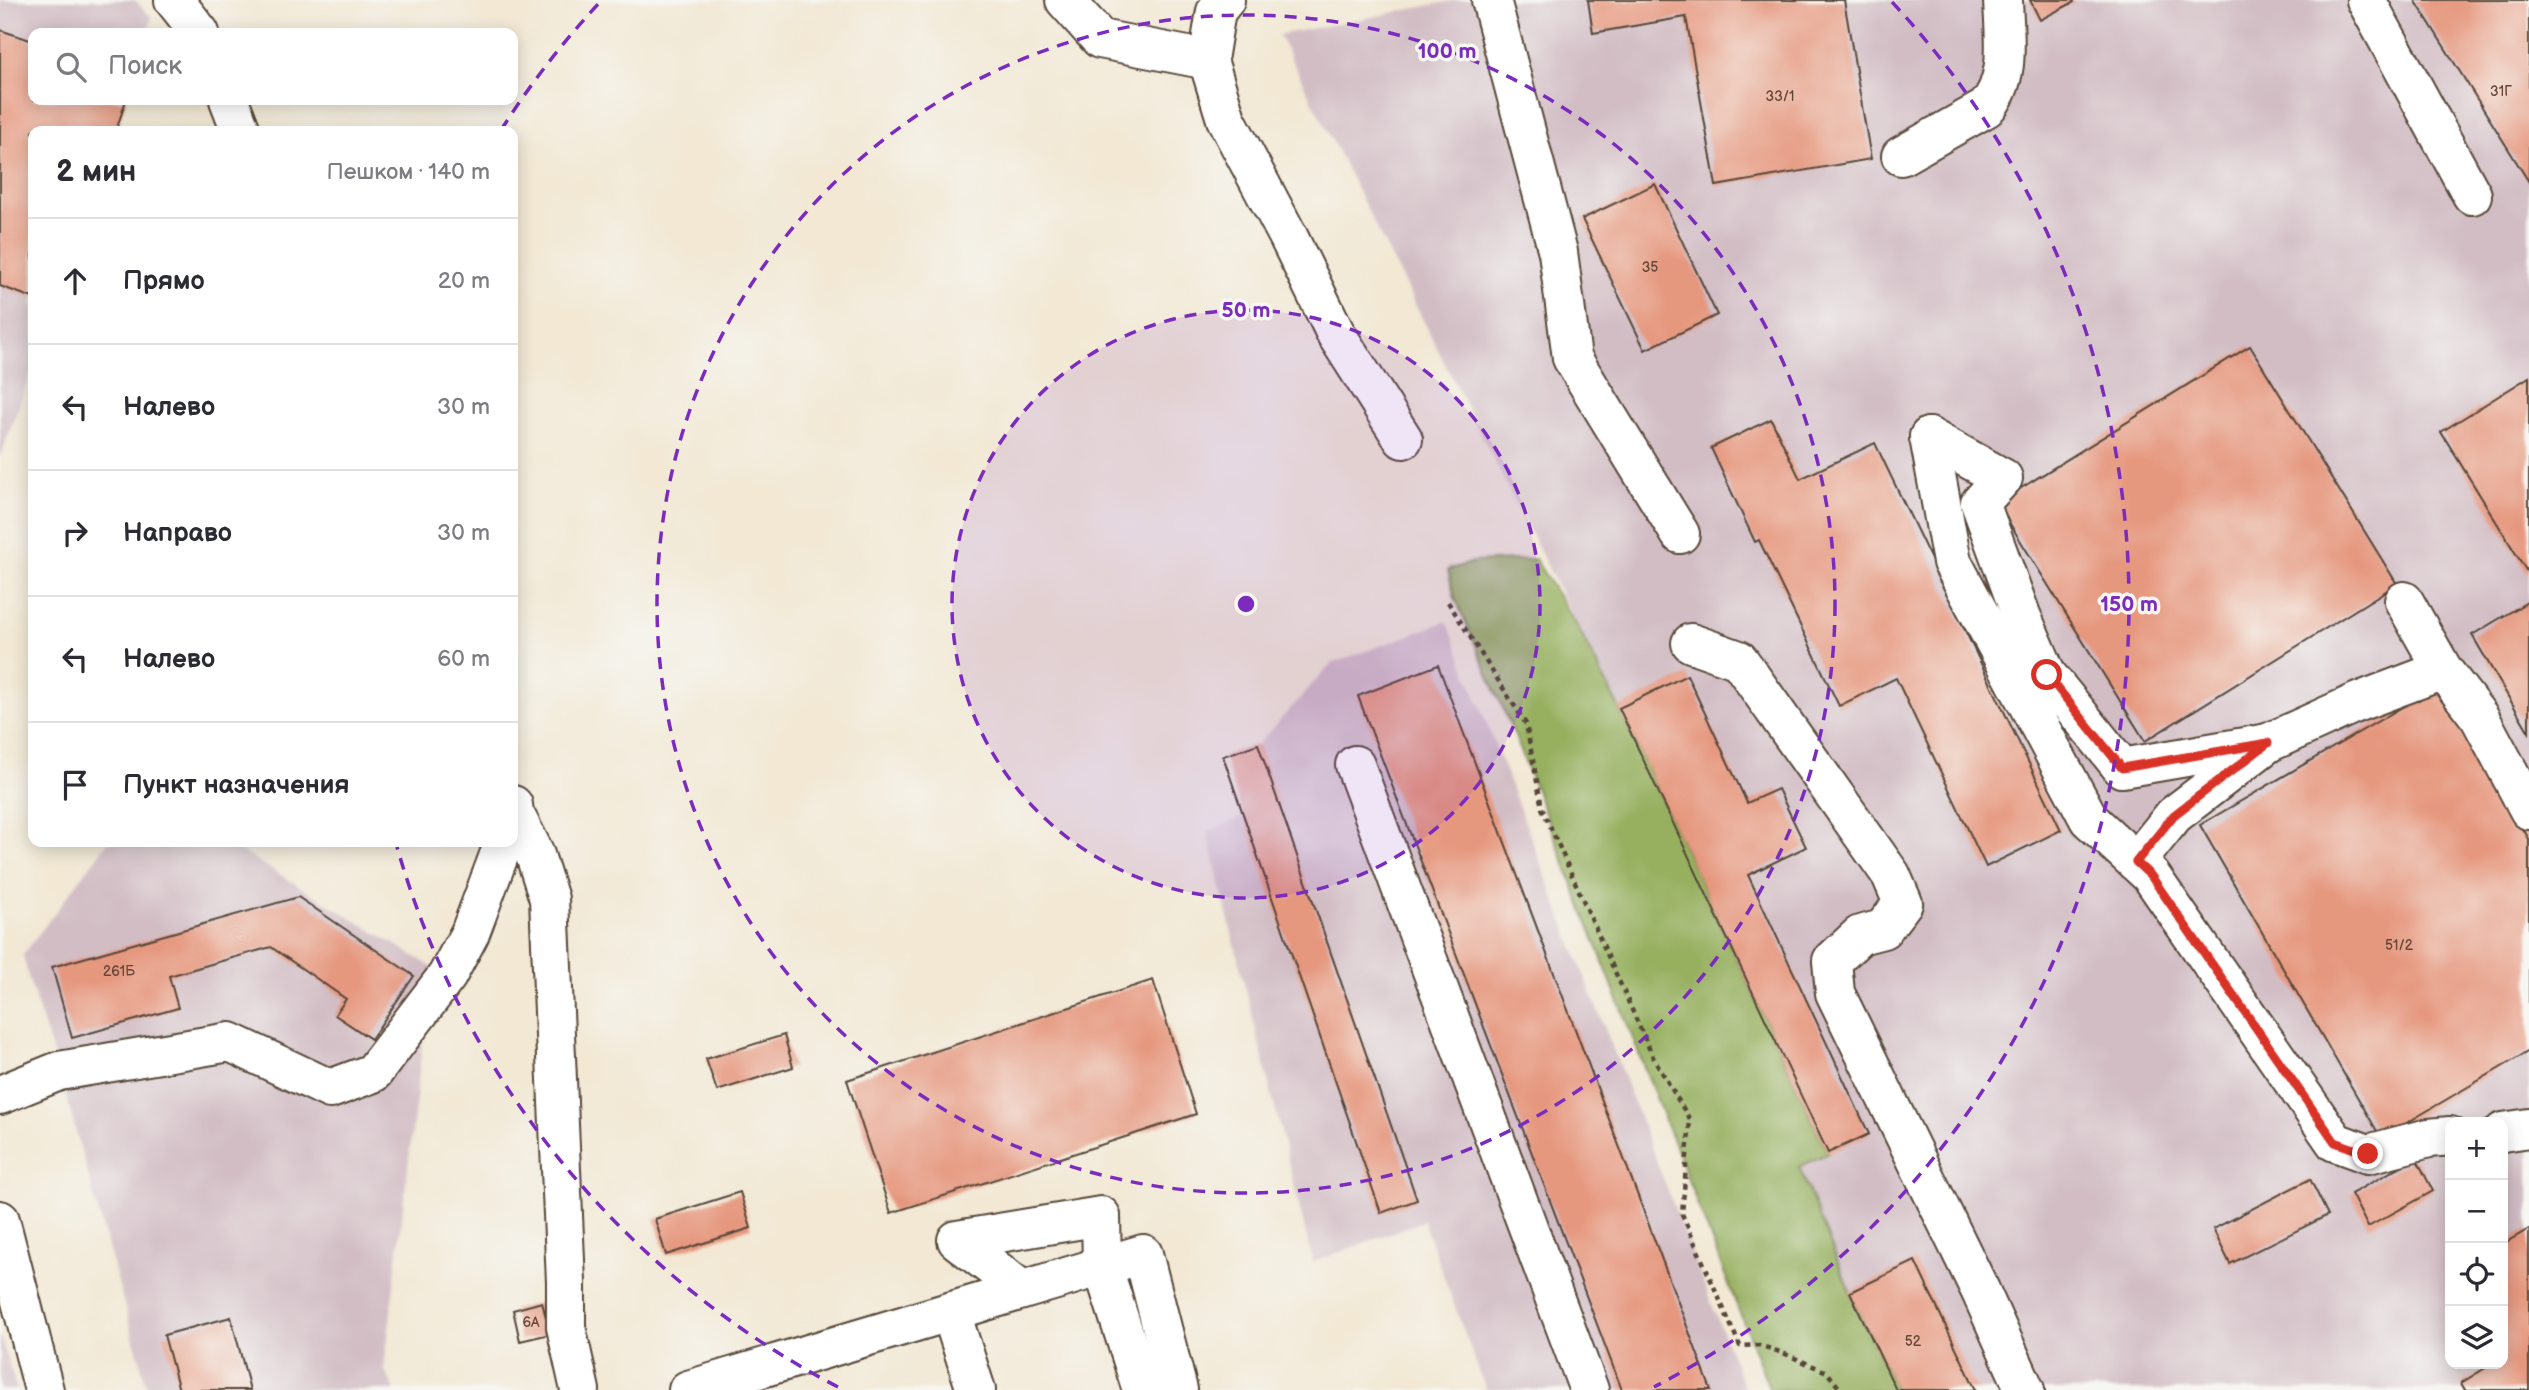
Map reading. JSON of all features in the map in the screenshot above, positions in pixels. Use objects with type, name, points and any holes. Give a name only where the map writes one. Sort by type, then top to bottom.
[{"type":"street","points":[[174,0],[196,28]]},
{"type":"street","points":[[1065,0],[1100,39],[1208,60]]},
{"type":"street","points":[[1225,0],[1216,11],[1208,60],[1226,119],[1336,334],[1403,439]]},
{"type":"street","points":[[1491,0],[1558,252],[1572,358],[1680,534]]},
{"type":"street","points":[[1901,156],[1986,108],[1994,99],[2001,83],[2005,60],[2003,0]]},
{"type":"street","points":[[2366,0],[2472,195]]},
{"type":"street","points":[[231,105],[239,126]]},
{"type":"street","points":[[2268,743],[2122,768],[2047,675],[2021,615],[1980,503],[2003,478],[1929,438],[1952,562],[2089,819],[2151,876],[2335,1142],[2368,1154],[2445,1136]]},
{"type":"street","points":[[2404,601],[2443,670],[2480,718],[2529,810]]},
{"type":"street","points":[[1691,643],[1739,660],[1891,875],[1903,903],[1883,929],[1860,935],[1832,961],[1835,993],[1980,1290],[2025,1390]]},
{"type":"street","points":[[2136,862],[2174,815],[2268,743],[2358,702],[2443,670]]},
{"type":"street","points":[[1355,765],[1589,1390]]},
{"type":"street","points":[[518,829],[534,852],[549,899],[566,1326],[580,1390]]},
{"type":"street","points":[[0,1095],[59,1071],[230,1042],[330,1089],[373,1073],[447,976],[470,933],[501,847]]},
{"type":"street","points":[[2508,1131],[2529,1128]]},
{"type":"street","points":[[1022,1290],[957,1240],[1101,1216],[1102,1265],[1142,1390]]},
{"type":"street","points":[[0,1220],[44,1390]]},
{"type":"street","points":[[688,1390],[1143,1254],[1178,1390]]},
{"type":"street","points":[[951,1313],[976,1390]]},
{"type":"path","points":[[1448,602],[1526,724],[1542,808],[1653,1057],[1690,1119],[1682,1214],[1741,1346],[1759,1345],[1827,1372],[1841,1390]]},
{"type":"shaded area","points":[[0,0],[135,0],[152,18],[149,28],[28,28],[28,105],[124,105],[118,126],[28,126],[28,380],[0,458]]},
{"type":"shaded area","points":[[1457,0],[2529,0],[2529,1390],[1896,1390],[1850,1292],[1799,1167],[1827,1153],[1619,708],[1279,35]]},
{"type":"shaded area","points":[[1447,621],[1745,1390],[1486,1390],[1423,1221],[1313,1262],[1207,832],[1243,816],[1223,756],[1258,744],[1331,664]]},
{"type":"shaded area","points":[[104,847],[234,847],[447,976],[427,1019],[422,1047],[384,1369],[395,1390],[148,1390],[59,1071],[23,955]]},
{"type":"shaded area","points":[[0,1335],[17,1390],[0,1390]]},
{"type":"green space","points":[[1535,559],[1577,626],[1619,708],[1828,1153],[1799,1167],[1850,1292],[1896,1390],[1770,1390],[1515,736],[1455,598],[1448,570],[1473,562]]},
{"type":"building","points":[[1588,0],[1844,0],[1871,159],[1716,186],[1686,17],[1593,33]]},
{"type":"building","points":[[2030,0],[2073,0],[2074,2],[2040,20]]},
{"type":"building","points":[[2415,0],[2529,0],[2529,182]]},
{"type":"building","points":[[0,30],[28,39],[28,105],[124,105],[118,126],[28,126],[28,296],[0,286]]},
{"type":"building","points":[[1655,184],[1717,315],[1645,350],[1582,219]]},
{"type":"building","points":[[2250,346],[2397,584],[2145,741],[1997,503]]},
{"type":"building","points":[[2529,377],[2529,575],[2441,432]]},
{"type":"building","points":[[1771,419],[1800,479],[1875,443],[2061,830],[1986,867],[1896,678],[1839,706],[1759,540],[1755,542],[1711,448]]},
{"type":"building","points":[[2529,601],[2529,732],[2472,635]]},
{"type":"building","points":[[1438,665],[1711,1390],[1622,1390],[1358,696]]},
{"type":"building","points":[[1687,675],[1747,803],[1778,789],[1806,847],[1748,875],[1869,1134],[1828,1153],[1619,708]]},
{"type":"building","points":[[2440,685],[2529,839],[2529,1051],[2381,1138],[2200,825]]},
{"type":"building","points":[[1258,744],[1417,1200],[1381,1213],[1223,756]]},
{"type":"building","points":[[298,897],[414,976],[371,1039],[335,1015],[346,999],[271,947],[169,976],[178,1008],[72,1038],[52,967]]},
{"type":"building","points":[[1153,980],[1196,1114],[891,1213],[847,1080]]},
{"type":"building","points":[[784,1035],[793,1067],[717,1091],[706,1059]]},
{"type":"building","points":[[2416,1158],[2433,1191],[2368,1227],[2351,1194]]},
{"type":"building","points":[[2310,1179],[2328,1215],[2230,1264],[2213,1229]]},
{"type":"building","points":[[740,1192],[751,1228],[666,1255],[655,1219]]},
{"type":"building","points":[[2529,1229],[2529,1390],[2465,1390],[2461,1383],[2484,1369],[2508,1369],[2508,1241]]},
{"type":"building","points":[[1915,1261],[1976,1390],[1896,1390],[1850,1292]]},
{"type":"building","points":[[542,1302],[550,1334],[520,1341],[513,1310]]},
{"type":"building","points":[[231,1317],[250,1390],[179,1390],[164,1335]]},
{"type":"route","points":[[2047,675],[2122,768],[2268,743],[2174,815],[2136,862],[2151,876],[2335,1142],[2368,1154]]}]
